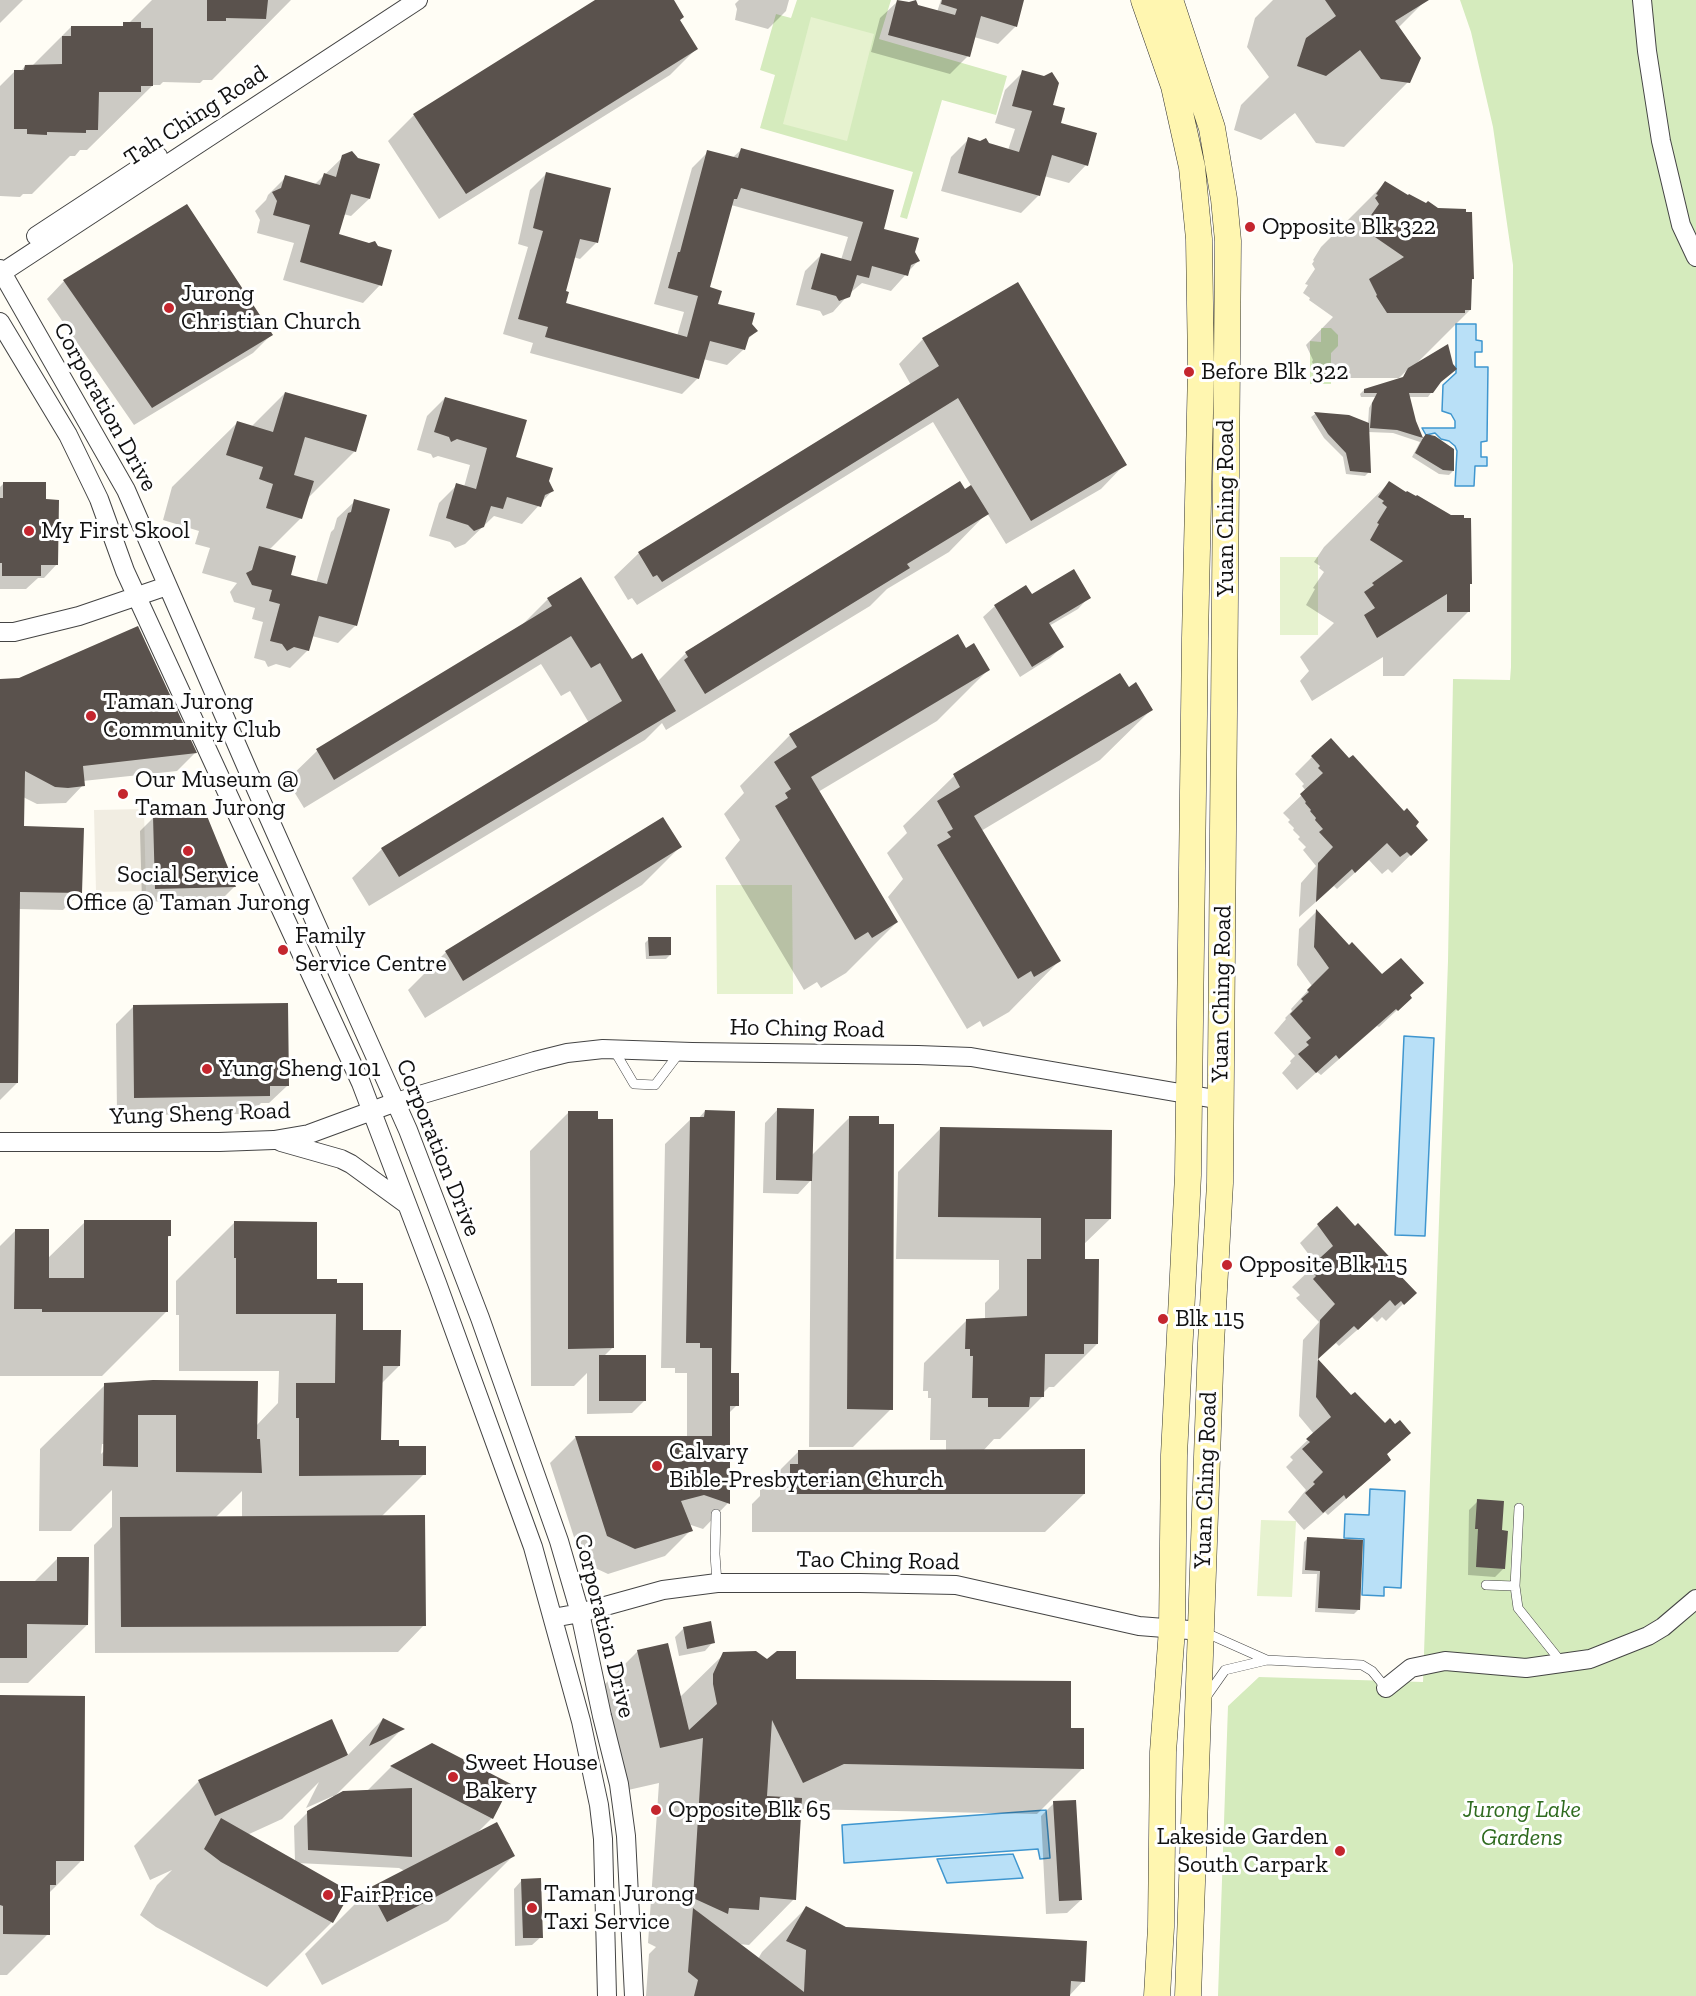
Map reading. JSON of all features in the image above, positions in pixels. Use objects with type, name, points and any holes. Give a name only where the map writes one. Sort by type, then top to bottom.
[{"type":"street","name":"Tah Ching Road","points":[[1,269],[395,0]]},
{"type":"street","name":"Tah Ching Road","points":[[1,269],[418,0]]},
{"type":"street","name":"Yuan Ching Road","points":[[1144,0],[1174,86],[1192,167],[1199,239],[1201,368],[1188,1175],[1174,1455],[1172,1629],[1163,1752],[1161,1927],[1157,1996]]},
{"type":"street","name":"Yuan Ching Road","points":[[1170,0],[1212,128],[1224,199],[1228,241],[1220,1183],[1211,1343],[1188,1996]]},
{"type":"street","points":[[1642,0],[1647,51],[1661,141],[1681,225],[1696,257]]},
{"type":"street","name":"Corporation Drive","points":[[1,269],[126,490],[396,1102],[480,1318],[559,1541],[580,1613],[619,1784],[626,1836],[634,1996]]},
{"type":"street","name":"Corporation Drive","points":[[0,322],[68,435],[99,499],[125,571],[372,1111],[437,1283],[532,1547],[581,1721],[599,1805],[603,1839],[607,1996]]},
{"type":"street","points":[[0,632],[14,632],[80,616],[167,586]]},
{"type":"street","points":[[1194,772],[1224,772]]},
{"type":"street","name":"Ho Ching Road","points":[[396,1102],[567,1053],[613,1049],[680,1052],[918,1054],[971,1057],[1221,1100]]},
{"type":"street","name":"Yung Sheng Road","points":[[0,1142],[274,1140],[309,1134],[396,1102]]},
{"type":"street","points":[[274,1140],[340,1159],[406,1204]]},
{"type":"street","name":"Tao Ching Road","points":[[553,1618],[580,1613],[663,1590],[717,1582],[956,1585],[1139,1626],[1202,1630]]},
{"type":"street","points":[[1386,1688],[1411,1668],[1445,1661],[1526,1668],[1590,1659],[1648,1636],[1663,1627],[1696,1599]]},
{"type":"lane","points":[[613,1049],[634,1084],[655,1085],[680,1052]]},
{"type":"lane","points":[[1519,1508],[1515,1586],[1518,1608],[1563,1663]]},
{"type":"lane","points":[[716,1514],[717,1582]]},
{"type":"lane","points":[[1486,1585],[1515,1586]]},
{"type":"lane","points":[[1202,1630],[1268,1660]]},
{"type":"lane","points":[[1197,1712],[1211,1687],[1225,1670],[1268,1660],[1362,1665],[1371,1671],[1386,1688]]},
{"type":"green space","points":[[797,0],[891,0],[879,39],[1007,76],[996,115],[942,100],[907,219],[900,217],[913,172],[760,128],[775,75],[760,70],[776,14],[791,18]]},
{"type":"green space","name":"Jurong Lake Gardens","points":[[1460,0],[1696,0],[1696,1996],[1218,1996],[1228,1706],[1259,1677],[1423,1682],[1448,961],[1453,679],[1510,680],[1511,667],[1513,265],[1493,127],[1471,32]]},
{"type":"green space","points":[[811,17],[874,34],[847,141],[783,124]]},
{"type":"green space","points":[[1321,328],[1331,328],[1338,335],[1338,346],[1331,353],[1331,384],[1310,384],[1310,341],[1321,342]]},
{"type":"green space","points":[[1280,557],[1318,557],[1318,635],[1280,635]]},
{"type":"green space","points":[[716,885],[792,885],[793,994],[717,994]]},
{"type":"green space","points":[[1261,1520],[1296,1521],[1292,1597],[1257,1596]]},
{"type":"shaded area","points":[[144,809],[146,891],[96,892],[94,810]]},
{"type":"water","points":[[1456,324],[1476,324],[1476,340],[1482,341],[1482,352],[1475,352],[1475,367],[1488,367],[1487,441],[1481,442],[1481,457],[1487,457],[1487,466],[1475,466],[1474,486],[1455,486],[1457,451],[1455,446],[1435,433],[1426,435],[1422,428],[1455,428],[1455,421],[1451,414],[1442,411],[1443,385],[1456,373]]},
{"type":"water","points":[[1404,1036],[1434,1038],[1425,1236],[1395,1235]]},
{"type":"water","points":[[1370,1489],[1405,1491],[1401,1588],[1384,1587],[1384,1596],[1362,1595],[1364,1539],[1344,1538],[1345,1514],[1369,1515]]},
{"type":"water","points":[[1046,1810],[1050,1858],[1040,1859],[1038,1849],[844,1863],[842,1825]]},
{"type":"water","points":[[1013,1854],[1023,1878],[947,1883],[937,1859]]},
{"type":"building","points":[[207,0],[268,0],[266,19],[226,18],[226,21],[207,21]]},
{"type":"building","points":[[595,0],[674,0],[684,17],[680,20],[698,49],[466,194],[413,114]]},
{"type":"building","points":[[897,0],[909,2],[916,0],[918,5],[955,15],[957,9],[941,4],[942,0],[1024,0],[1017,27],[981,16],[970,57],[888,35]]},
{"type":"building","points":[[1325,0],[1429,0],[1395,21],[1421,58],[1410,83],[1381,79],[1360,50],[1326,76],[1297,66],[1306,38],[1336,16]]},
{"type":"building","points":[[123,22],[141,22],[141,28],[153,28],[153,86],[141,86],[141,92],[99,92],[98,130],[86,130],[86,133],[47,132],[47,135],[27,134],[27,129],[14,129],[14,70],[24,70],[25,65],[62,64],[62,36],[71,36],[71,26],[123,26]]},
{"type":"building","points":[[1022,70],[1044,76],[1052,72],[1059,83],[1053,105],[1065,108],[1061,123],[1097,133],[1088,166],[1052,155],[1040,196],[958,173],[968,137],[980,141],[986,138],[989,143],[1019,152],[1032,111],[1012,106]]},
{"type":"building","points":[[741,148],[894,190],[884,229],[919,238],[915,252],[920,261],[911,265],[908,276],[872,266],[869,278],[857,275],[850,297],[839,301],[836,296],[811,289],[821,253],[851,261],[863,222],[741,188],[737,199],[734,199],[710,287],[722,291],[718,304],[755,313],[752,324],[758,331],[749,337],[745,350],[710,341],[699,379],[545,337],[548,327],[518,319],[543,231],[533,228],[546,172],[611,188],[598,243],[580,239],[566,291],[569,292],[566,303],[687,337],[698,296],[668,288],[707,150],[738,158]]},
{"type":"building","points":[[352,151],[358,158],[380,164],[370,199],[351,194],[339,234],[369,243],[375,241],[378,246],[392,250],[382,286],[300,262],[310,225],[273,215],[277,201],[272,192],[281,188],[285,175],[320,185],[324,173],[336,177],[342,155]]},
{"type":"building","points":[[1385,181],[1408,195],[1426,203],[1428,201],[1438,208],[1466,209],[1466,212],[1472,212],[1474,279],[1472,279],[1471,310],[1465,310],[1465,313],[1387,313],[1369,279],[1404,257],[1372,235],[1374,232],[1366,227],[1371,220],[1369,218],[1379,204],[1375,198],[1378,195],[1376,194]]},
{"type":"building","name":"Jurong Christian Church","points":[[187,204],[273,335],[152,408],[63,280]]},
{"type":"building","points":[[1018,282],[1127,465],[1031,521],[958,398],[662,582],[657,575],[653,577],[638,552],[939,366],[922,338]]},
{"type":"building","points":[[1448,344],[1453,364],[1457,369],[1441,382],[1433,393],[1409,393],[1423,438],[1397,430],[1370,428],[1372,403],[1377,393],[1364,393],[1364,389],[1403,377],[1408,368]]},
{"type":"building","points":[[285,392],[367,415],[356,452],[305,437],[294,475],[314,481],[302,519],[266,508],[273,484],[259,479],[263,467],[226,455],[237,421],[273,432]]},
{"type":"building","points":[[445,397],[527,420],[516,457],[553,468],[549,481],[554,491],[545,495],[541,507],[507,497],[503,509],[491,506],[484,527],[474,531],[468,525],[446,518],[456,483],[476,489],[487,448],[457,439],[451,442],[449,437],[434,432]]},
{"type":"building","points":[[1314,412],[1349,415],[1369,423],[1371,473],[1350,471],[1346,453],[1328,434]]},
{"type":"building","points":[[1426,434],[1435,436],[1454,449],[1454,471],[1443,470],[1415,453]]},
{"type":"building","points":[[960,481],[965,489],[971,485],[989,514],[907,564],[910,568],[705,694],[684,660],[688,657],[685,652]]},
{"type":"building","points":[[1389,481],[1451,515],[1464,515],[1464,518],[1471,518],[1470,612],[1447,612],[1447,594],[1377,638],[1364,615],[1375,608],[1364,592],[1374,585],[1372,583],[1403,561],[1370,540],[1387,507],[1378,497]]},
{"type":"building","name":"My First Skool","points":[[3,482],[46,482],[46,499],[59,500],[58,565],[41,565],[41,576],[2,576],[0,498],[3,498]]},
{"type":"building","points":[[354,499],[390,509],[357,626],[319,616],[309,651],[294,647],[287,651],[282,644],[270,641],[280,604],[269,601],[272,590],[252,585],[246,573],[252,570],[259,546],[296,556],[291,575],[327,584]]},
{"type":"building","points":[[1074,569],[1091,598],[1049,623],[1064,647],[1032,667],[994,605],[1026,585],[1032,594]]},
{"type":"building","points":[[581,577],[632,659],[642,653],[676,711],[399,877],[381,848],[622,701],[600,663],[591,668],[571,636],[334,780],[316,749],[552,606],[547,598]]},
{"type":"building","name":"Taman Jurong Community Club","points":[[138,626],[197,753],[83,766],[85,786],[68,788],[55,787],[25,771],[24,826],[84,828],[82,893],[20,892],[18,1083],[0,1083],[0,679],[19,678]]},
{"type":"building","points":[[958,634],[966,648],[974,643],[990,670],[811,777],[898,922],[872,938],[868,932],[855,940],[775,806],[788,798],[785,793],[791,789],[774,762],[797,747],[789,734]]},
{"type":"building","points":[[1120,673],[1129,687],[1136,682],[1153,710],[974,816],[1061,961],[1034,977],[1031,971],[1018,979],[937,845],[951,837],[947,832],[953,829],[937,801],[960,787],[953,774]]},
{"type":"building","points":[[1331,738],[1349,758],[1353,755],[1404,811],[1407,808],[1419,822],[1416,826],[1428,840],[1411,856],[1407,852],[1400,857],[1387,843],[1355,873],[1352,869],[1316,902],[1318,863],[1333,847],[1319,832],[1323,829],[1300,794],[1323,773],[1311,756]]},
{"type":"building","name":"Social Service Office @ Taman Jurong","points":[[153,816],[207,816],[236,887],[155,889]]},
{"type":"building","points":[[663,817],[682,847],[463,981],[445,951]]},
{"type":"building","points":[[1316,909],[1349,945],[1352,942],[1382,974],[1401,958],[1424,983],[1410,995],[1412,998],[1398,1011],[1396,1009],[1339,1059],[1336,1055],[1316,1073],[1298,1054],[1309,1045],[1306,1042],[1311,1038],[1290,1014],[1303,1001],[1301,999],[1309,992],[1307,990],[1329,968],[1314,947]]},
{"type":"building","points":[[648,937],[671,937],[671,955],[649,956]]},
{"type":"building","points":[[288,1003],[289,1086],[270,1086],[270,1096],[134,1098],[133,1005]]},
{"type":"building","points":[[777,1108],[814,1109],[812,1181],[776,1180]]},
{"type":"building","points":[[705,1110],[735,1111],[731,1373],[739,1373],[739,1406],[730,1406],[730,1504],[704,1495],[681,1501],[693,1531],[635,1549],[607,1536],[575,1436],[712,1436],[712,1348],[700,1348],[700,1343],[686,1343],[690,1117],[704,1117]]},
{"type":"building","points":[[568,1111],[598,1111],[598,1119],[613,1119],[614,1348],[568,1349]]},
{"type":"building","points":[[849,1116],[879,1116],[879,1124],[894,1124],[893,1410],[847,1409]]},
{"type":"building","points":[[940,1127],[1112,1130],[1111,1219],[1085,1219],[1085,1259],[1099,1259],[1098,1344],[1084,1344],[1084,1354],[1045,1354],[1044,1397],[1030,1397],[1029,1407],[988,1407],[988,1398],[972,1398],[973,1356],[970,1356],[970,1349],[965,1349],[966,1319],[1027,1316],[1027,1259],[1041,1259],[1041,1218],[938,1217]]},
{"type":"building","points":[[1337,1206],[1355,1226],[1358,1223],[1398,1266],[1394,1269],[1417,1293],[1404,1305],[1401,1301],[1395,1306],[1390,1300],[1358,1330],[1354,1326],[1318,1359],[1351,1395],[1355,1392],[1385,1423],[1390,1418],[1395,1424],[1400,1420],[1411,1433],[1387,1454],[1391,1460],[1346,1499],[1344,1495],[1323,1513],[1305,1493],[1323,1472],[1302,1449],[1310,1442],[1306,1439],[1331,1417],[1316,1397],[1320,1320],[1335,1304],[1313,1279],[1316,1276],[1309,1268],[1333,1246],[1317,1224]]},
{"type":"building","points":[[84,1220],[171,1220],[171,1236],[168,1236],[168,1312],[42,1312],[42,1309],[14,1309],[15,1229],[49,1229],[49,1278],[84,1278]]},
{"type":"building","points":[[234,1221],[317,1222],[317,1279],[337,1279],[337,1283],[363,1283],[363,1330],[401,1330],[400,1366],[383,1366],[381,1440],[399,1440],[399,1446],[426,1446],[426,1475],[299,1476],[299,1418],[296,1418],[296,1383],[335,1383],[336,1314],[236,1314]]},
{"type":"building","points":[[599,1355],[646,1355],[646,1401],[599,1401]]},
{"type":"building","points":[[153,1380],[258,1381],[257,1439],[260,1439],[262,1473],[176,1472],[176,1415],[138,1415],[138,1467],[103,1466],[104,1383]]},
{"type":"building","points":[[1085,1449],[1085,1494],[790,1494],[790,1464],[798,1464],[798,1450]]},
{"type":"building","points":[[1477,1499],[1504,1501],[1502,1530],[1508,1531],[1505,1569],[1476,1567]]},
{"type":"building","points":[[425,1515],[426,1626],[121,1627],[120,1517]]},
{"type":"building","points":[[1307,1537],[1363,1540],[1360,1610],[1318,1608],[1320,1571],[1305,1570]]},
{"type":"building","points":[[57,1557],[89,1557],[88,1625],[27,1624],[27,1658],[0,1658],[0,1581],[57,1581]]},
{"type":"building","points":[[711,1621],[715,1643],[687,1649],[683,1627]]},
{"type":"building","points":[[668,1643],[689,1730],[717,1704],[713,1674],[723,1652],[756,1651],[767,1659],[777,1651],[796,1651],[796,1679],[1071,1681],[1071,1728],[1084,1728],[1084,1769],[844,1764],[803,1783],[772,1720],[767,1796],[802,1798],[796,1900],[760,1897],[759,1910],[729,1908],[728,1914],[693,1898],[703,1738],[660,1748],[637,1650]]},
{"type":"building","points":[[0,1695],[85,1696],[84,1861],[56,1861],[56,1885],[50,1885],[50,1935],[3,1934],[3,1906],[0,1905]]},
{"type":"building","points":[[383,1718],[405,1729],[369,1746]]},
{"type":"building","points":[[332,1719],[348,1755],[215,1816],[198,1780]]},
{"type":"building","points":[[432,1743],[511,1784],[493,1819],[390,1766]]},
{"type":"building","points":[[412,1788],[412,1857],[308,1850],[307,1811],[343,1791]]},
{"type":"building","points":[[1076,1800],[1082,1900],[1059,1901],[1053,1801]]},
{"type":"building","points":[[221,1818],[351,1892],[333,1923],[221,1862],[204,1849]]},
{"type":"building","points":[[497,1822],[515,1856],[387,1922],[369,1888]]},
{"type":"building","name":"Taman Jurong Taxi Service","points":[[541,1878],[543,1938],[523,1938],[521,1879]]},
{"type":"building","points":[[806,1906],[846,1927],[1087,1941],[1085,1982],[1071,1981],[1070,1996],[694,1996],[698,1980],[688,1972],[693,1908],[804,1992],[806,1950],[786,1941]]},
{"type":"place","name":"Opposite Blk 322","points":[[1250,227]]},
{"type":"place","name":"Jurong Christian Church","points":[[169,308]]},
{"type":"place","name":"Before Blk 322","points":[[1189,372]]},
{"type":"place","name":"My First Skool","points":[[29,531]]},
{"type":"place","name":"Taman Jurong Community Club","points":[[91,716]]},
{"type":"place","name":"Our Museum @ Taman Jurong","points":[[123,794]]},
{"type":"place","name":"Social Service Office @ Taman Jurong","points":[[188,851]]},
{"type":"place","name":"Family Service Centre","points":[[283,950]]},
{"type":"place","name":"Yung Sheng 101","points":[[207,1069]]},
{"type":"place","name":"Opposite Blk 115","points":[[1227,1265]]},
{"type":"place","name":"Blk 115","points":[[1163,1319]]},
{"type":"place","name":"Calvary Bible-Presbyterian Church","points":[[657,1466]]},
{"type":"place","name":"Sweet House Bakery","points":[[453,1777]]},
{"type":"place","name":"Opposite Blk 65","points":[[656,1810]]},
{"type":"place","name":"Lakeside Garden South Carpark","points":[[1340,1851]]},
{"type":"place","name":"FairPrice","points":[[328,1895]]},
{"type":"place","name":"Taman Jurong Taxi Service","points":[[532,1908]]}]
